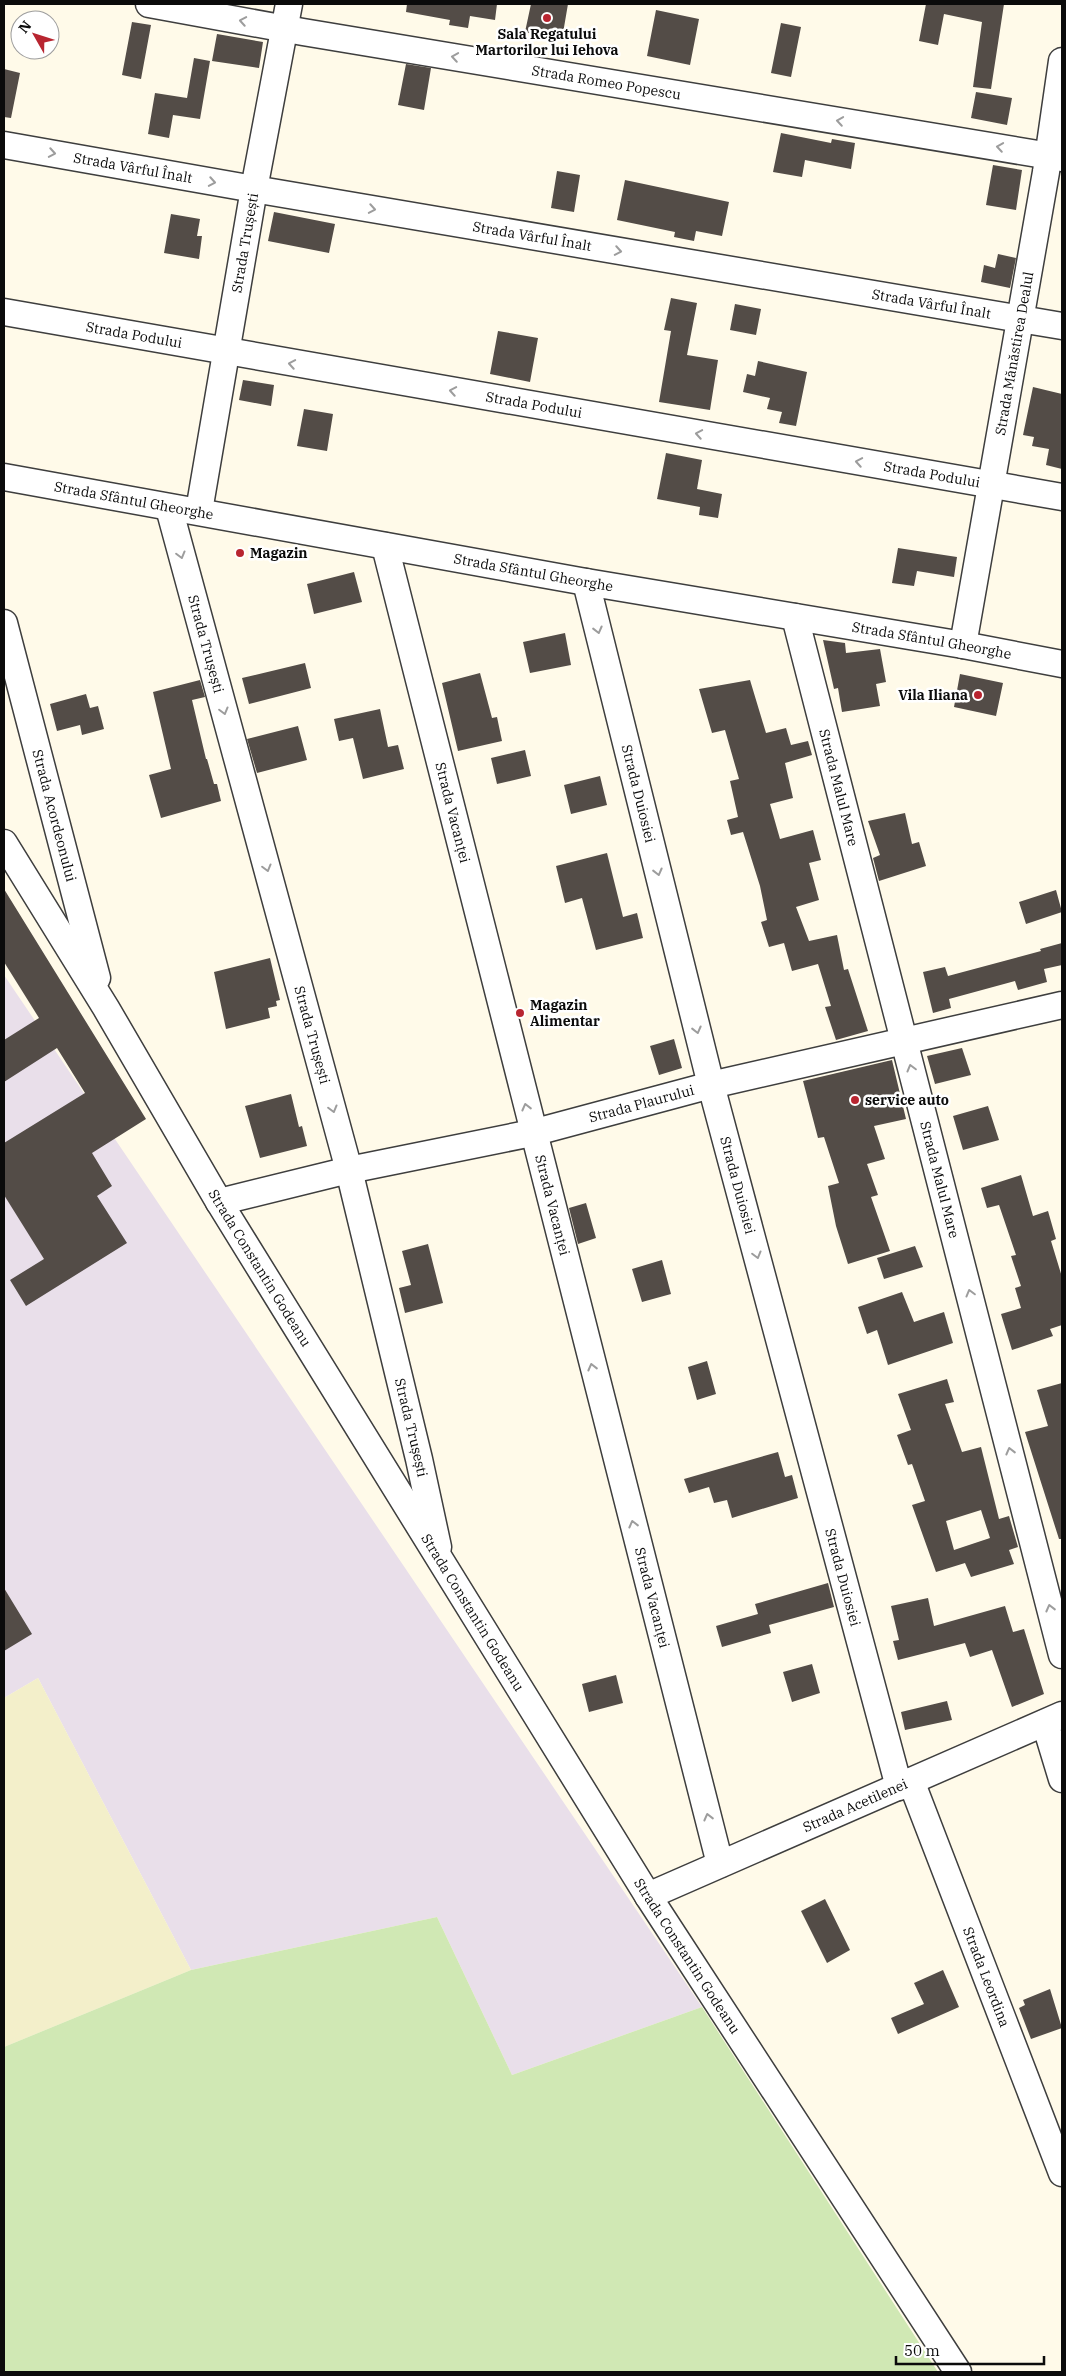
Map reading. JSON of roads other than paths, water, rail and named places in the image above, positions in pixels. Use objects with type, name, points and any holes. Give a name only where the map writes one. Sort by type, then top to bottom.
[{"type":"street","name":"Strada Romeo Popescu","points":[[149,4],[286,16],[1055,157]]},
{"type":"street","name":"Strada Trușești","points":[[199,511],[225,352],[286,16]]},
{"type":"street","name":"Strada Mănăstirea Dealul","points":[[962,645],[1019,318],[1055,157],[1062,61]]},
{"type":"street","name":"Strada Vârful Înalt","points":[[4,145],[1062,326]]},
{"type":"street","name":"Strada Podului","points":[[4,312],[1062,497]]},
{"type":"street","name":"Strada Sfântul Gheorghe","points":[[4,477],[586,582],[962,645],[1062,664]]},
{"type":"street","name":"Strada Trușești","points":[[169,508],[349,1170],[417,1449],[442,1565]]},
{"type":"street","name":"Strada Vacanței","points":[[385,546],[532,1133],[720,1864]]},
{"type":"street","name":"Strada Duiosiei","points":[[586,582],[711,1085],[905,1784]]},
{"type":"street","name":"Strada Malul Mare","points":[[795,617],[1062,1655]]},
{"type":"street","name":"Strada Acordeonului","points":[[4,623],[106,1008]]},
{"type":"street","name":"Strada Constantin Godeanu","points":[[4,843],[106,1008],[219,1202],[648,1896],[958,2372]]},
{"type":"street","name":"Strada Plaurului","points":[[219,1202],[349,1170],[532,1133],[711,1085],[1062,1005]]},
{"type":"street","name":"Strada Acetilenei","points":[[648,1896],[1054,1719]]},
{"type":"street","points":[[1054,1719],[1062,1779]]},
{"type":"street","name":"Strada Leordina","points":[[905,1784],[1062,2173]]},
{"type":"place","name":"Sala Regatului Martorilor lui Iehova","points":[[547,18]]},
{"type":"place","name":"Magazin","points":[[240,553]]},
{"type":"place","name":"Vila Iliana","points":[[978,695]]},
{"type":"place","name":"Magazin Alimentar","points":[[520,1013]]},
{"type":"place","name":"service auto","points":[[855,1100]]}]
